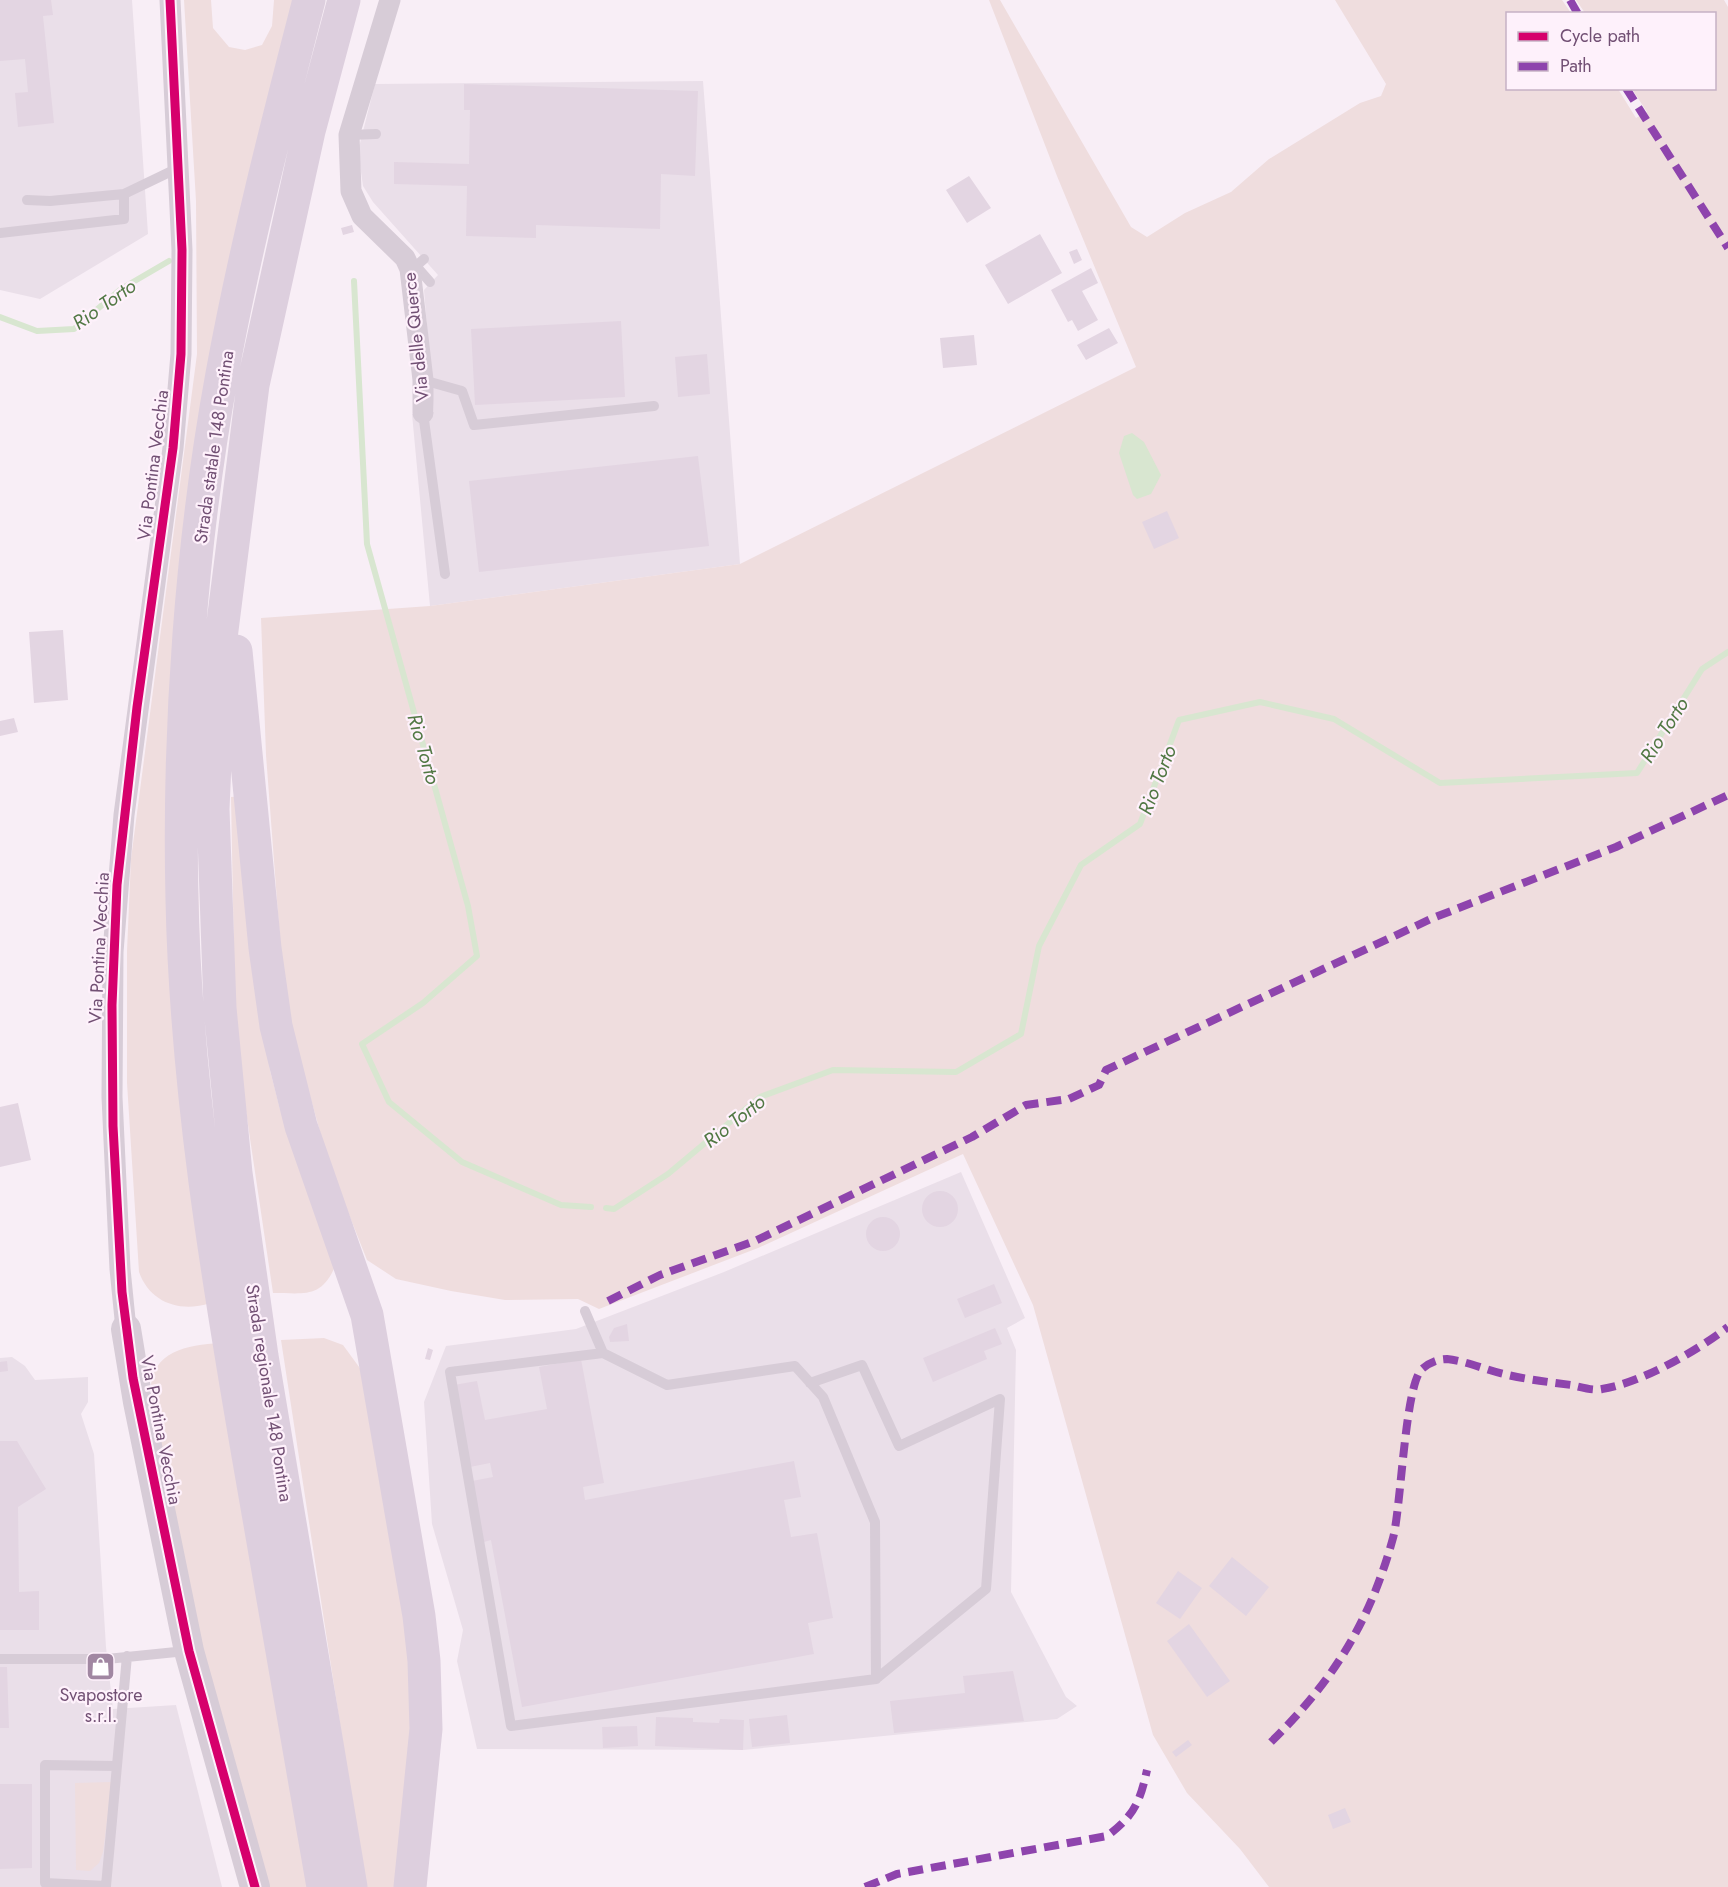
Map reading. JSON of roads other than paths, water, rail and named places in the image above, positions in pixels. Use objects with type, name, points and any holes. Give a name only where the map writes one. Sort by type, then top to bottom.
[{"type":"highway","name":"Strada statale 148 Pontina","points":[[182,903],[182,796],[192,606],[222,375],[254,228],[309,0]]},
{"type":"highway","name":"Strada statale 148 Pontina","points":[[214,896],[216,720],[228,569],[253,385],[309,131],[344,0]]},
{"type":"highway","points":[[228,569],[265,948],[276,1026],[301,1126],[367,1315],[419,1616],[426,1715],[423,1773],[410,1887]]},
{"type":"highway","name":"Strada regionale 148 Pontina","points":[[214,896],[246,1356],[323,1887]]},
{"type":"highway","name":"Strada regionale 148 Pontina","points":[[182,903],[198,1118],[351,1887]]},
{"type":"street","name":"Via Pontina Vecchia","points":[[170,0],[176,169],[183,278],[178,393],[124,815],[113,952],[112,1106],[120,1269],[126,1329],[138,1402],[189,1651],[255,1887]]},
{"type":"street","name":"Via delle Querce","points":[[390,0],[349,135],[351,191],[356,207],[415,261],[410,270],[423,380],[423,413]]},
{"type":"lane","points":[[349,135],[376,134]]},
{"type":"lane","points":[[27,200],[50,201],[124,194],[176,169]]},
{"type":"lane","points":[[0,233],[124,219],[124,194]]},
{"type":"lane","points":[[415,261],[430,282]]},
{"type":"lane","points":[[423,380],[462,391],[474,425],[654,406]]},
{"type":"lane","points":[[423,413],[445,574]]},
{"type":"lane","points":[[585,1311],[603,1353]]},
{"type":"lane","points":[[810,1383],[862,1365],[899,1446],[1000,1399],[986,1589],[876,1679],[511,1726],[450,1372],[603,1353],[667,1385],[795,1366],[810,1383],[823,1397],[875,1522],[876,1679]]},
{"type":"lane","points":[[0,1659],[127,1656],[189,1651]]},
{"type":"lane","points":[[116,1766],[45,1765],[45,1883],[106,1886],[127,1656]]},
{"type":"waterway","name":"Rio Torto","points":[[0,317],[37,331],[74,329],[121,289],[169,261]]},
{"type":"waterway","name":"Rio Torto","points":[[354,281],[367,544],[468,906],[477,956],[423,1003],[362,1044],[389,1102],[462,1162],[561,1205],[591,1207]]},
{"type":"waterway","name":"Rio Torto","points":[[606,1208],[614,1209],[668,1174],[760,1097],[833,1070],[956,1072],[1021,1034],[1039,946],[1081,865],[1140,824],[1179,720],[1260,702],[1334,719],[1440,783],[1637,773],[1702,669],[1728,652]]},
{"type":"place","name":"Svapostore s.r.l.","points":[[101,1666]]}]
